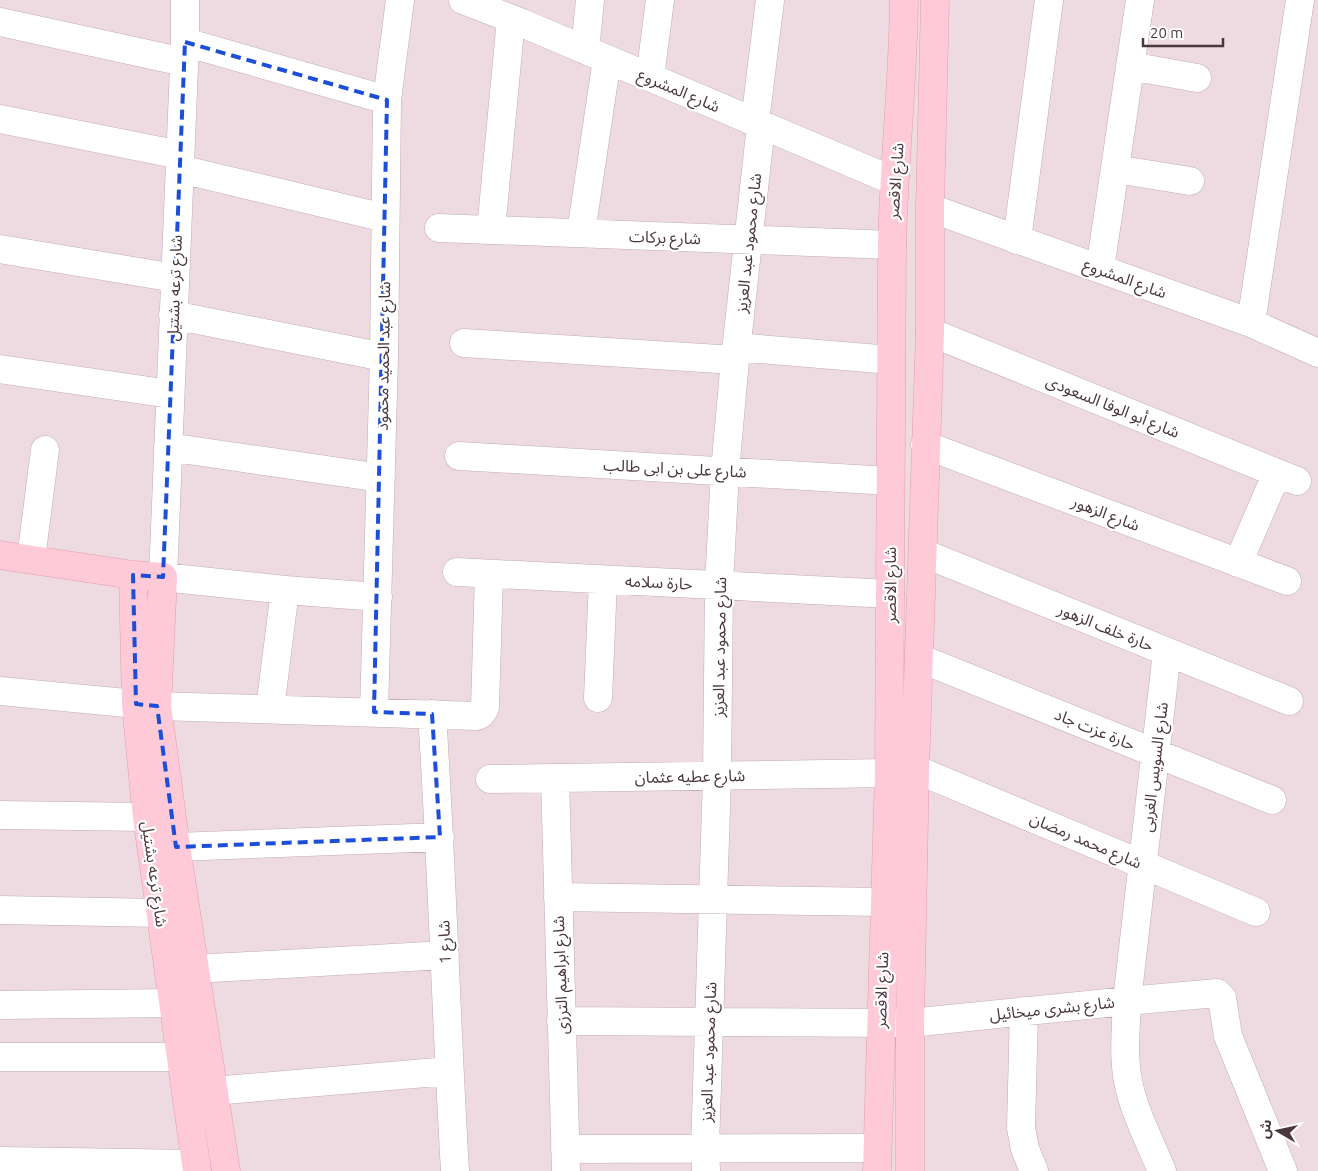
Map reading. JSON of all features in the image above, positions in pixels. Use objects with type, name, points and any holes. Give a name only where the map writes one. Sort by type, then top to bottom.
[{"type":"street","name":"شارع ترعه بشتيل","points":[[185,0],[185,52],[163,577],[147,705],[148,817],[180,1057],[197,1167]]},
{"type":"street","name":"شارع عبد الحميد محمود","points":[[374,712],[384,356],[387,100],[400,0]]},
{"type":"street","name":"شارع المشروع","points":[[463,0],[520,14],[596,54],[894,181]]},
{"type":"street","points":[[581,234],[596,54],[590,0]]},
{"type":"street","points":[[650,78],[660,0]]},
{"type":"street","name":"شارع محمود عبد العزيز","points":[[706,1160],[717,776],[719,586],[725,471],[770,0]]},
{"type":"street","name":"شارع الاقصر","points":[[904,0],[900,114],[894,181],[892,246],[890,594],[902,771],[910,1023],[910,1171]]},
{"type":"street","name":"شارع الاقصر","points":[[876,1160],[884,902],[918,658],[930,332],[930,208],[935,0]]},
{"type":"street","points":[[1017,240],[1049,0]]},
{"type":"street","points":[[1100,269],[1140,0]]},
{"type":"street","points":[[1251,323],[1300,0]]},
{"type":"street","points":[[491,230],[520,14]]},
{"type":"street","points":[[0,22],[185,52],[387,100]]},
{"type":"street","points":[[1130,66],[1197,78]]},
{"type":"street","points":[[0,119],[180,162],[385,218]]},
{"type":"street","points":[[1115,168],[1190,181]]},
{"type":"street","name":"شارع المشروع","points":[[930,208],[1251,323],[1318,353]]},
{"type":"street","name":"شارع بركات","points":[[439,228],[892,246]]},
{"type":"street","points":[[0,249],[175,278]]},
{"type":"street","points":[[173,315],[384,356]]},
{"type":"street","name":"شارع أبو الوفا السعودى","points":[[930,332],[1287,477],[1238,563]]},
{"type":"street","points":[[464,343],[891,360]]},
{"type":"street","points":[[0,369],[170,394]]},
{"type":"street","name":"شارع الزهور","points":[[925,445],[1287,582]]},
{"type":"street","points":[[168,447],[381,478]]},
{"type":"street","points":[[31,559],[45,450]]},
{"type":"street","name":"شارع على بن ابى طالب","points":[[459,456],[890,481]]},
{"type":"street","name":"حارة خلف الزهور","points":[[923,553],[1289,701]]},
{"type":"street","points":[[0,555],[133,575],[378,597]]},
{"type":"street","name":"حارة سلامه","points":[[457,572],[890,594]]},
{"type":"street","points":[[0,691],[147,705],[478,716],[484,712],[485,708],[489,574]]},
{"type":"street","name":"شارع ترعه بشتيل","points":[[133,575],[147,705],[176,847],[226,1171]]},
{"type":"street","points":[[598,698],[603,580]]},
{"type":"street","points":[[270,709],[285,590]]},
{"type":"street","name":"شارع السويس الغربى","points":[[1162,1171],[1133,1099],[1128,1082],[1126,1064],[1127,1000],[1167,652]]},
{"type":"street","name":"حارة عزت جاد","points":[[918,658],[1272,800]]},
{"type":"street","name":"شارع 1","points":[[432,714],[440,837],[449,1071],[455,1171]]},
{"type":"street","name":"شارع عطيه عثمان","points":[[490,779],[902,771]]},
{"type":"street","name":"شارع محمد رمضان","points":[[902,771],[1142,864],[1256,912]]},
{"type":"street","name":"شارع ابراهيم الترزى","points":[[555,778],[566,1160]]},
{"type":"street","points":[[0,815],[148,817]]},
{"type":"street","points":[[176,847],[440,837]]},
{"type":"street","points":[[558,897],[884,902]]},
{"type":"street","points":[[0,910],[161,913]]},
{"type":"street","points":[[194,969],[445,955]]},
{"type":"street","name":"شارع بشرى ميخائيل","points":[[561,1020],[910,1023],[1127,1000],[1216,993],[1222,998],[1228,1036],[1283,1171]]},
{"type":"street","points":[[0,1005],[174,1003]]},
{"type":"street","points":[[1024,1011],[1020,1128],[1025,1149],[1034,1171]]},
{"type":"street","points":[[0,1057],[180,1057]]},
{"type":"street","points":[[214,1091],[449,1071]]},
{"type":"street","points":[[566,1160],[876,1160]]},
{"type":"street","points":[[0,1161],[102,1167],[197,1167]]},
{"type":"highlighted area","points":[[185,42],[387,100],[374,712],[432,714],[440,837],[176,847],[157,706],[136,704],[133,575],[163,577]]},
{"type":"shaded area","points":[[0,0],[1318,0],[1318,1171],[0,1171]]}]
